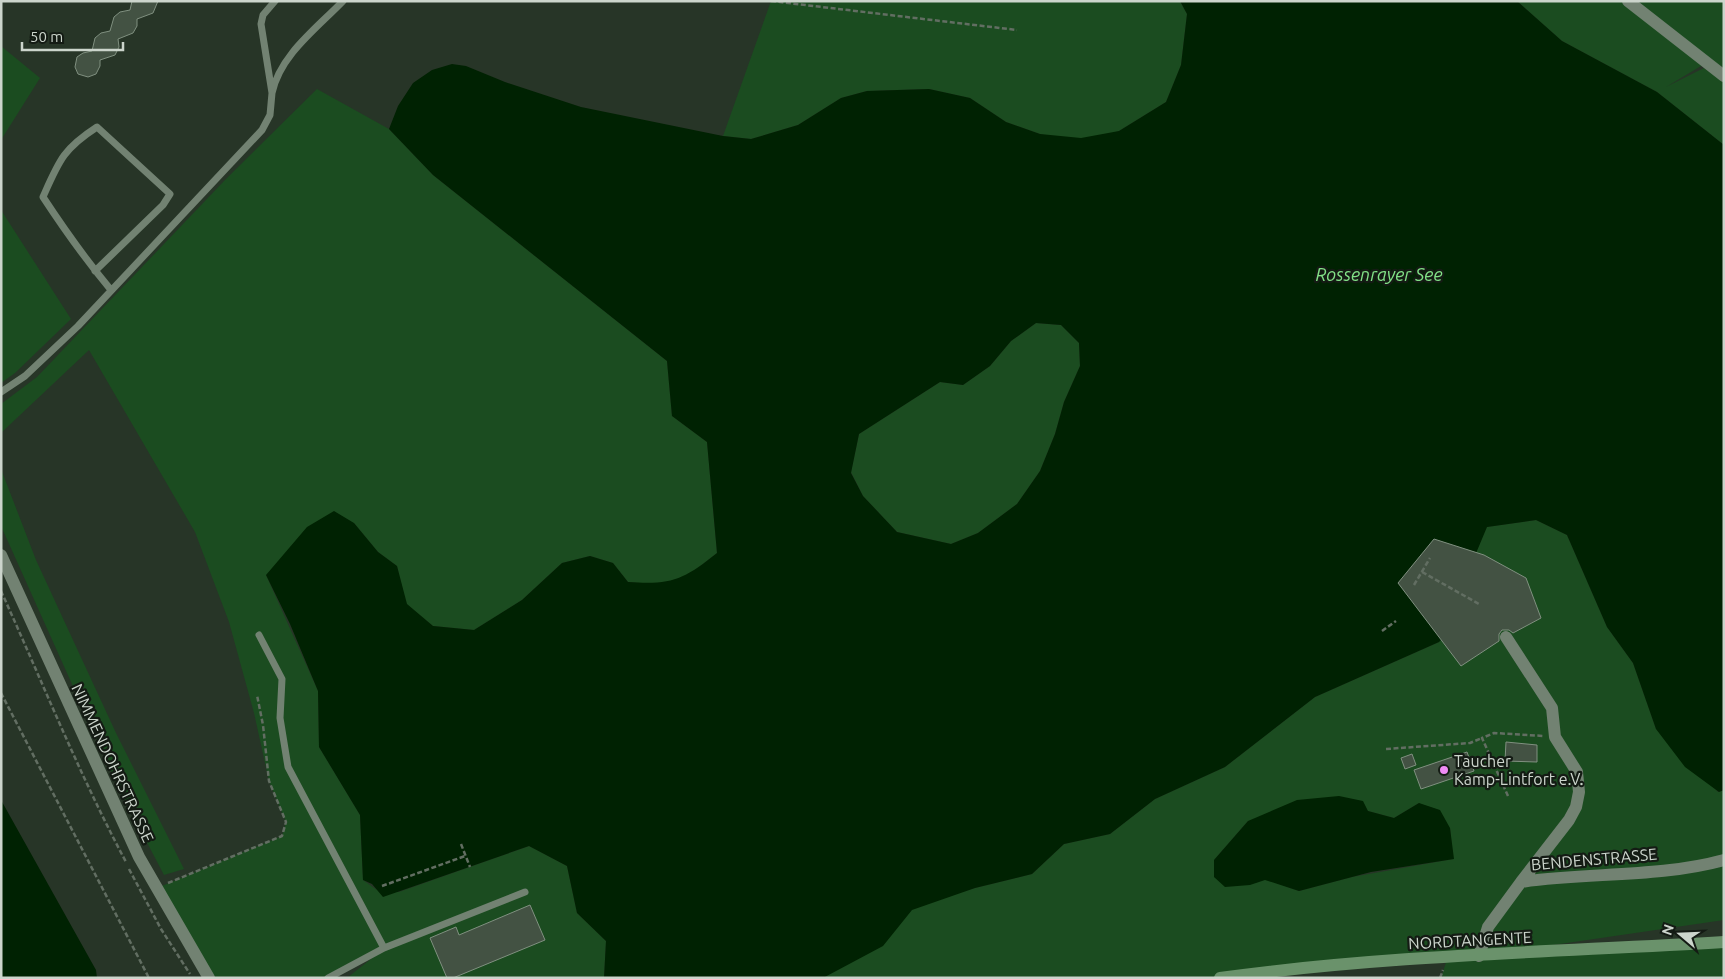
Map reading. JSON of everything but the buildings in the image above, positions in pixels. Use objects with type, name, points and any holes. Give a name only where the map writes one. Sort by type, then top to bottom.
[{"type":"main road","name":"NORDTANGENTE","points":[[1220,978],[1290,969],[1724,942]]},
{"type":"street","points":[[1628,1],[1724,76]]},
{"type":"street","name":"NIMMENDOHRSTRASSE","points":[[1,555],[127,831],[157,888],[209,978]]},
{"type":"street","points":[[1506,637],[1552,708],[1555,737],[1577,772],[1579,792],[1576,807],[1569,820],[1521,882]]},
{"type":"street","name":"BENDENSTRASSE","points":[[1479,956],[1488,927],[1521,882],[1698,867],[1724,860]]},
{"type":"lane","points":[[272,92],[261,24],[263,14],[275,1]]},
{"type":"lane","points":[[1,392],[25,376],[39,363],[111,290],[262,130],[270,115],[274,80],[285,62],[342,1]]},
{"type":"lane","points":[[95,271],[163,205],[170,194],[97,127],[74,141],[58,163],[43,197],[69,238],[95,271],[111,290]]},
{"type":"lane","points":[[259,635],[282,679],[280,718],[288,767],[384,948]]},
{"type":"lane","points":[[328,978],[384,948],[525,892]]},
{"type":"path","points":[[771,1],[1017,30]]},
{"type":"path","points":[[1414,585],[1430,558]]},
{"type":"path","points":[[1422,572],[1479,604]]},
{"type":"path","points":[[1382,631],[1396,621]]},
{"type":"path","points":[[1,693],[149,978]]},
{"type":"path","points":[[157,888],[282,836],[286,822],[269,781],[263,725],[257,696]]},
{"type":"path","points":[[1386,749],[1470,743],[1494,733],[1555,737]]},
{"type":"path","points":[[1482,738],[1508,796]]},
{"type":"path","points":[[461,844],[470,867]]},
{"type":"path","points":[[382,886],[466,856]]},
{"type":"shaded area","points":[[771,1],[1180,1],[1187,14],[1181,65],[1166,102],[1119,131],[1086,143],[1040,134],[1006,122],[970,98],[929,89],[867,91],[841,98],[798,125],[751,139],[723,136]]},
{"type":"shaded area","points":[[1517,1],[1724,1],[1724,69],[1711,60],[1666,87],[1704,68],[1724,82],[1724,145],[1657,92],[1562,41]]},
{"type":"shaded area","points":[[1,46],[40,78],[1,140]]},
{"type":"shaded area","points":[[317,89],[389,129],[433,175],[667,361],[672,416],[707,442],[717,553],[689,575],[659,585],[628,582],[613,563],[590,556],[562,563],[522,600],[474,630],[433,626],[406,604],[397,566],[378,552],[354,523],[266,575],[318,691],[319,747],[360,815],[363,880],[377,890],[399,892],[529,846],[567,866],[577,913],[606,941],[604,978],[347,978],[381,951],[328,978],[209,978],[157,888],[282,836],[286,822],[269,781],[254,713],[229,622],[195,532],[89,350],[1,433],[1,404],[37,377],[225,180]]},
{"type":"shaded area","points":[[1,210],[71,319],[15,373],[1,383]]},
{"type":"shaded area","points":[[1036,323],[1061,325],[1079,343],[1080,366],[1064,402],[1055,434],[1040,471],[1017,504],[978,533],[951,544],[897,532],[863,496],[851,472],[859,434],[940,382],[963,385],[990,366],[1011,341]]},
{"type":"shaded area","points":[[1,469],[36,560],[116,733],[184,869],[164,875],[120,791],[1,526]]},
{"type":"shaded area","points":[[1536,520],[1567,535],[1607,627],[1633,663],[1656,729],[1718,792],[1724,790],[1724,920],[1505,952],[1724,942],[1724,978],[1441,978],[1448,956],[1220,978],[823,978],[914,907],[975,888],[1032,874],[1064,844],[1110,834],[1155,799],[1225,767],[1315,697],[1439,642],[1486,527]],"holes":[[[1419,803],[1450,828],[1453,859],[1352,877],[1299,891],[1214,860],[1248,821],[1368,811],[1394,818]]]},
{"type":"water","name":"Rossenrayer See","points":[[1180,1],[1517,1],[1562,41],[1657,92],[1724,145],[1724,790],[1719,792],[1685,767],[1656,729],[1633,663],[1607,627],[1567,535],[1536,520],[1487,527],[1469,570],[1457,624],[1439,642],[1315,697],[1225,767],[1155,799],[1110,834],[1064,844],[1032,874],[975,888],[912,910],[883,946],[823,978],[604,978],[606,941],[577,913],[567,866],[529,846],[383,897],[372,884],[363,880],[360,815],[319,747],[318,691],[290,624],[266,575],[307,527],[334,511],[354,523],[378,552],[397,566],[407,604],[433,626],[474,630],[522,600],[562,563],[590,556],[613,563],[628,582],[656,583],[686,575],[717,553],[707,442],[672,416],[667,361],[433,175],[389,129],[398,106],[413,83],[432,70],[452,64],[466,66],[505,82],[581,107],[723,136],[751,139],[798,125],[841,98],[867,91],[929,89],[970,98],[1006,122],[1040,134],[1081,138],[1119,131],[1166,102],[1181,65],[1187,14]],"holes":[[[1036,323],[1061,325],[1079,343],[1080,366],[1064,402],[1055,434],[1040,471],[1017,504],[978,533],[951,544],[897,532],[863,496],[851,473],[859,434],[940,382],[963,385],[990,366],[1011,341]]]},
{"type":"water","points":[[1339,796],[1363,801],[1368,811],[1394,818],[1419,803],[1440,810],[1450,828],[1454,859],[1371,872],[1299,891],[1265,880],[1250,885],[1225,887],[1214,877],[1214,860],[1248,821],[1297,800]]},
{"type":"water","points":[[1,800],[96,970],[97,978],[1,978]]},
{"type":"place","name":"Taucher Kamp-Lintfort e.V.","points":[[1444,770]]}]
